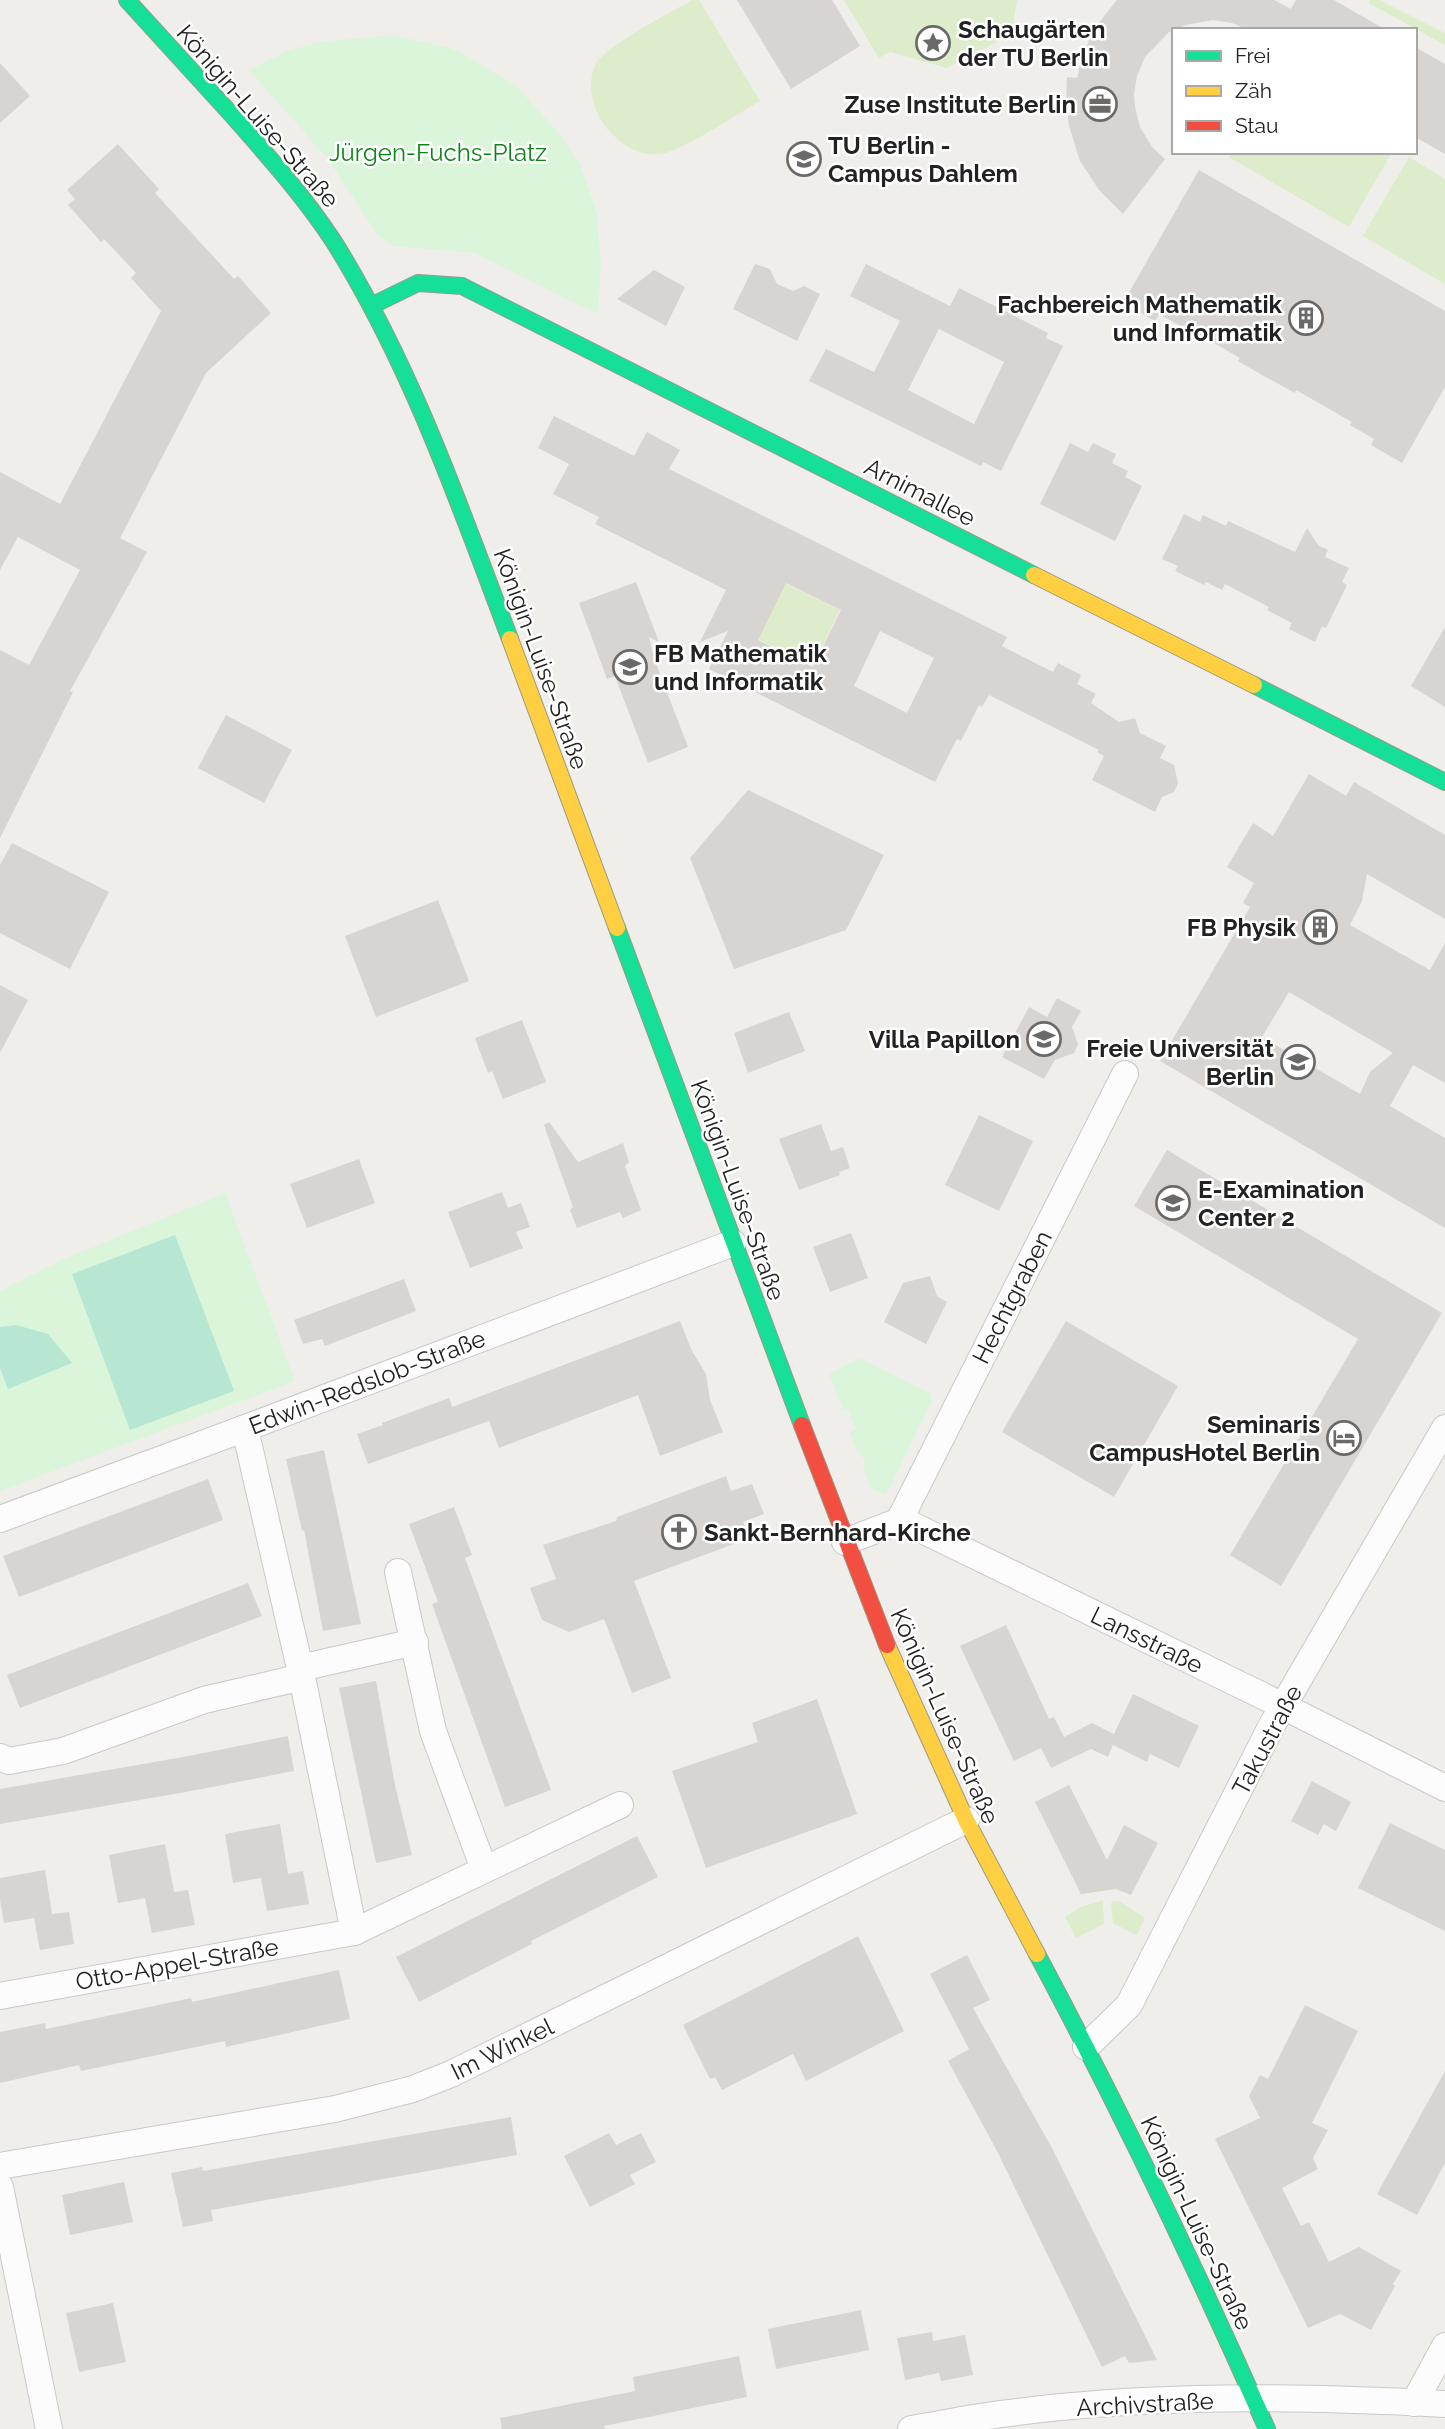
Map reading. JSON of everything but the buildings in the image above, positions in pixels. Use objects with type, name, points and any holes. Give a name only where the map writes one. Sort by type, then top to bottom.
[{"type":"main road","name":"Königin-Luise-Straße","points":[[127,0],[291,183],[333,241],[371,306],[412,387],[447,473],[845,1542],[891,1656],[966,1820],[1086,2047],[1167,2208],[1267,2429]]},
{"type":"main road","name":"Arnimallee","points":[[371,306],[418,283],[462,286],[1445,782]]},
{"type":"street","name":"Hechtgraben","points":[[899,1521],[1125,1074]]},
{"type":"street","name":"Edwin-Redslob-Straße","points":[[0,1519],[733,1243]]},
{"type":"street","name":"Takustraße","points":[[1086,2047],[1129,2005],[1283,1706],[1445,1428]]},
{"type":"street","points":[[243,1429],[301,1672],[354,1932]]},
{"type":"street","points":[[845,1542],[899,1521]]},
{"type":"street","name":"Lansstraße","points":[[899,1521],[1283,1706],[1445,1788]]},
{"type":"street","points":[[398,1572],[433,1731],[484,1869]]},
{"type":"street","points":[[0,1757],[9,1761],[63,1751],[204,1700],[415,1642]]},
{"type":"street","name":"Otto-Appel-Straße","points":[[0,1996],[354,1932],[620,1805]]},
{"type":"street","name":"Im Winkel","points":[[0,2166],[335,2109],[413,2088],[452,2074],[966,1820]]},
{"type":"street","points":[[0,2187],[49,2429]]},
{"type":"street","points":[[1413,2403],[1445,2346]]},
{"type":"street","name":"Archivstraße","points":[[911,2429],[1002,2414],[1103,2404],[1254,2400],[1445,2404]]},
{"type":"green space","points":[[692,0],[699,0],[760,101],[671,151],[661,154],[639,152],[614,136],[604,124],[591,92],[592,74],[601,58],[611,49]]},
{"type":"green space","name":"Schaugärten der TU Berlin","points":[[844,0],[1017,0],[1012,34],[947,68],[890,52],[879,58]]},
{"type":"green space","points":[[1369,0],[1379,0],[1445,33],[1445,45],[1369,3]]},
{"type":"green space","name":"Jürgen-Fuchs-Platz","points":[[393,35],[460,52],[516,86],[557,131],[580,163],[597,214],[601,262],[598,314],[475,253],[392,246],[377,234],[327,158],[249,70],[290,50],[319,42]]},
{"type":"green space","points":[[1231,154],[1391,154],[1349,227],[1229,157]]},
{"type":"green space","points":[[1409,157],[1445,179],[1445,284],[1363,236]]},
{"type":"green space","points":[[785,583],[840,610],[813,666],[758,639]]},
{"type":"green space","points":[[225,1193],[295,1381],[0,1491],[0,1291],[64,1259]]},
{"type":"green space","points":[[175,1235],[234,1391],[130,1430],[72,1274]]},
{"type":"green space","points":[[16,1325],[48,1334],[72,1363],[8,1389],[0,1368],[0,1327]]},
{"type":"green space","points":[[860,1358],[931,1394],[931,1402],[886,1495],[870,1487],[863,1467],[866,1465],[861,1453],[858,1454],[850,1432],[856,1429],[848,1409],[843,1410],[829,1374]]},
{"type":"green space","points":[[1103,1900],[1104,1924],[1076,1938],[1065,1917],[1081,1907]]},
{"type":"green space","points":[[1119,1901],[1145,1918],[1137,1935],[1113,1923],[1111,1903]]},
{"type":"traffic: fast","points":[[127,0],[272,160],[334,242],[362,289],[410,386],[452,486],[510,639]]},
{"type":"traffic: fast","points":[[371,306],[418,283],[462,286],[1034,575]]},
{"type":"traffic: fast","points":[[1254,685],[1445,782]]},
{"type":"traffic: fast","points":[[617,928],[802,1425]]},
{"type":"traffic: fast","points":[[1037,1954],[1156,2189],[1267,2429]]},
{"type":"traffic: slow","points":[[1034,575],[1254,685]]},
{"type":"traffic: slow","points":[[510,639],[617,928]]},
{"type":"traffic: slow","points":[[887,1645],[966,1820],[1037,1954]]},
{"type":"traffic: jam","points":[[802,1425],[887,1645]]},
{"type":"place","name":"Schaugärten der TU Berlin","points":[[933,43]]},
{"type":"place","name":"Zuse Institute Berlin","points":[[1100,104]]},
{"type":"place","name":"TU Berlin - Campus Dahlem","points":[[804,159]]},
{"type":"place","name":"Fachbereich Mathematik und Informatik","points":[[1306,318]]},
{"type":"place","name":"FB Mathematik und Informatik","points":[[630,667]]},
{"type":"place","name":"FB Physik","points":[[1320,927]]},
{"type":"place","name":"Villa Papillon","points":[[1044,1039]]},
{"type":"place","name":"Freie Universität Berlin","points":[[1298,1062]]},
{"type":"place","name":"E-Examination Center 2","points":[[1173,1203]]},
{"type":"place","name":"Seminaris CampusHotel Berlin","points":[[1344,1438]]},
{"type":"place","name":"Sankt-Bernhard-Kirche","points":[[679,1532]]}]
